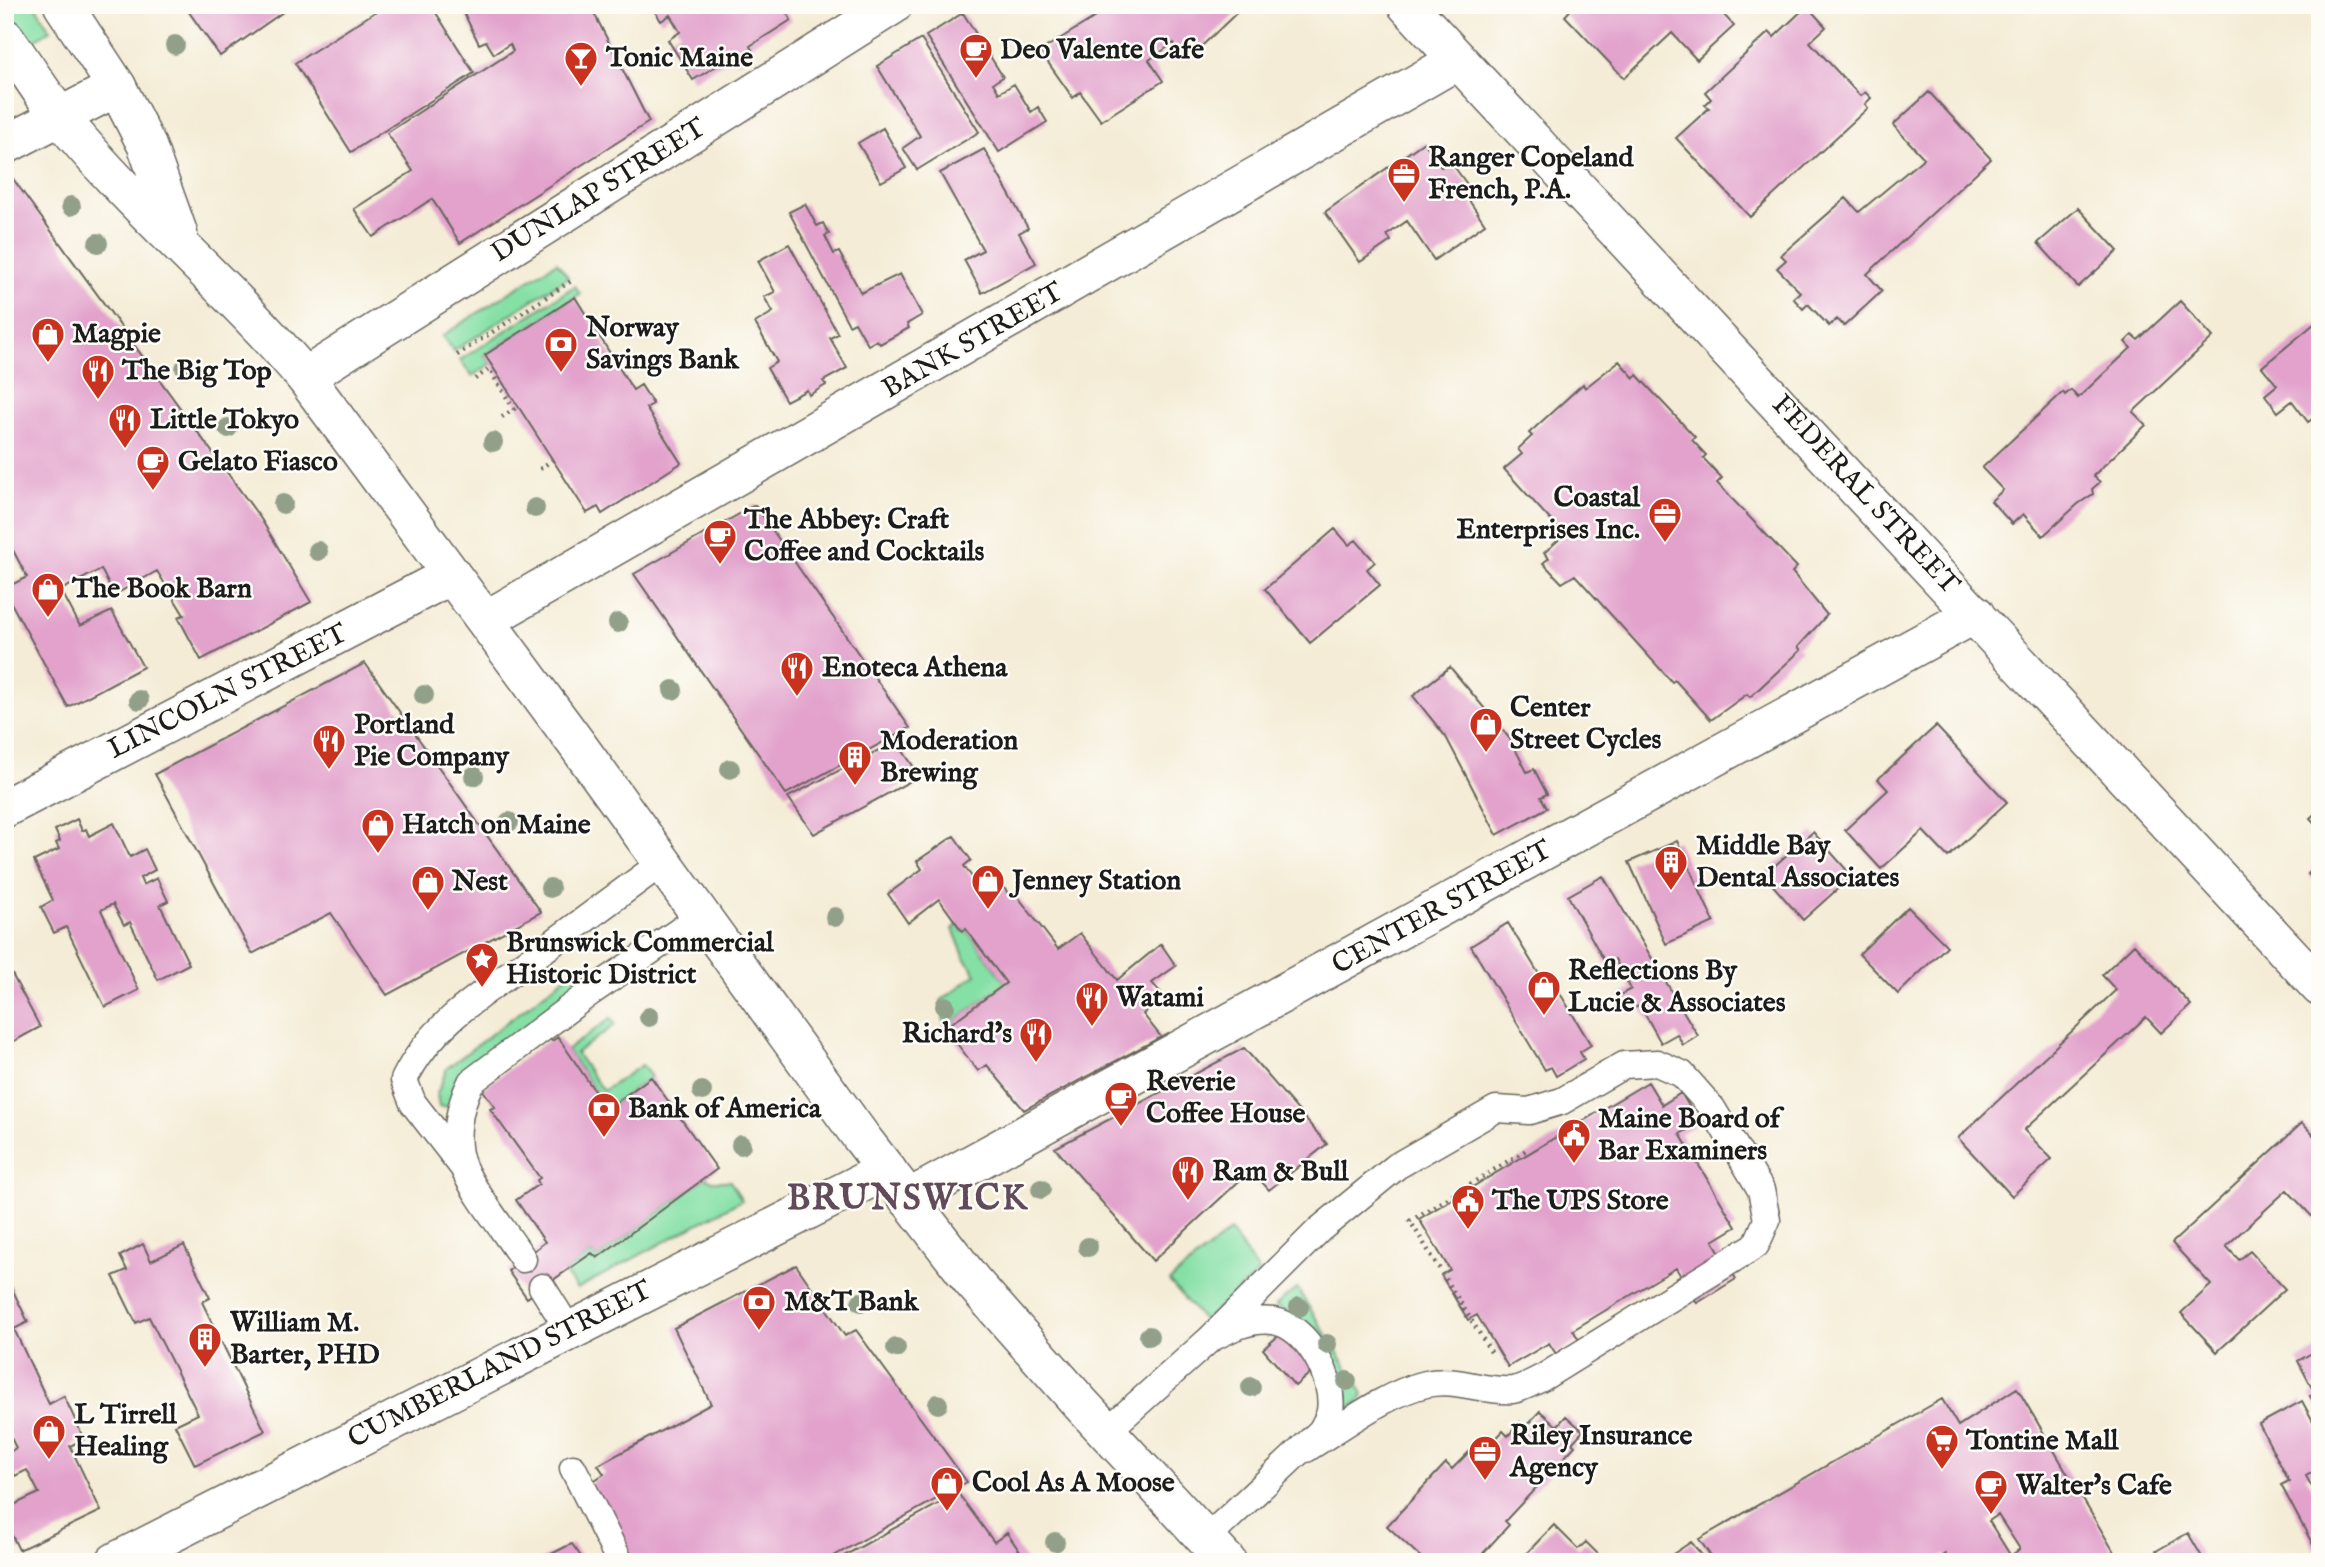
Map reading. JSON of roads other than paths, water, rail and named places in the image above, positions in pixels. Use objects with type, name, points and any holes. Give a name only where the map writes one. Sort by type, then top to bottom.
[{"type":"street","points":[[63,5],[117,87],[147,146],[183,246]]},
{"type":"street","name":"DUNLAP STREET","points":[[305,377],[893,5]]},
{"type":"street","name":"FEDERAL STREET","points":[[1407,5],[2320,987]]},
{"type":"street","points":[[5,38],[60,116],[183,246],[261,323],[305,377],[486,620],[897,1184],[972,1281],[1106,1432],[1217,1551]]},
{"type":"street","name":"BANK STREET","points":[[486,620],[1458,60]]},
{"type":"street","points":[[5,145],[117,87]]},
{"type":"street","name":"LINCOLN STREET","points":[[5,808],[451,575]]},
{"type":"street","name":"CENTER STREET","points":[[897,1184],[1975,614]]},
{"type":"street","name":"CUMBERLAND STREET","points":[[115,1562],[569,1330],[897,1184]]},
{"type":"lane","points":[[523,1259],[462,1166],[413,1103],[404,1080],[430,1038],[463,1008],[663,862]]},
{"type":"lane","points":[[462,1166],[458,1125],[461,1102],[471,1082],[592,992],[701,916]]},
{"type":"lane","points":[[1106,1432],[1210,1339],[1319,1230],[1397,1166],[1496,1109],[1529,1111],[1562,1101],[1624,1065],[1657,1063],[1682,1074],[1712,1108],[1761,1190],[1767,1220],[1756,1245],[1542,1378],[1515,1390],[1490,1389],[1459,1382],[1426,1384],[1380,1404],[1306,1448]]},
{"type":"lane","points":[[542,1287],[569,1330]]},
{"type":"lane","points":[[1210,1339],[1248,1322],[1273,1321],[1290,1326],[1311,1348],[1322,1369],[1329,1392],[1331,1413],[1306,1448],[1217,1551]]},
{"type":"lane","points":[[573,1468],[620,1562]]},
{"type":"place","name":"Deo Valente Cafe","points":[[976,80]]},
{"type":"place","name":"Tonic Maine","points":[[581,88]]},
{"type":"place","name":"Ranger Copeland French, P.A.","points":[[1404,204]]},
{"type":"place","name":"Magpie","points":[[48,364]]},
{"type":"place","name":"Norway Savings Bank","points":[[561,374]]},
{"type":"place","name":"The Big Top","points":[[98,401]]},
{"type":"place","name":"Little Tokyo","points":[[125,450]]},
{"type":"place","name":"Gelato Fiasco","points":[[153,492]]},
{"type":"place","name":"Coastal Enterprises Inc.","points":[[1665,544]]},
{"type":"place","name":"The Abbey: Craft Coffee and Cocktails","points":[[720,566]]},
{"type":"place","name":"The Book Barn","points":[[48,619]]},
{"type":"place","name":"Enoteca Athena","points":[[797,698]]},
{"type":"place","name":"Center Street Cycles","points":[[1486,754]]},
{"type":"place","name":"Portland Pie Company","points":[[329,771]]},
{"type":"place","name":"Moderation Brewing","points":[[855,787]]},
{"type":"place","name":"Hatch on Maine","points":[[378,855]]},
{"type":"place","name":"Middle Bay Dental Associates","points":[[1671,892]]},
{"type":"place","name":"Jenney Station","points":[[988,911]]},
{"type":"place","name":"Nest","points":[[428,912]]},
{"type":"place","name":"Brunswick Commercial Historic District","points":[[482,989]]},
{"type":"place","name":"Reflections By Lucie & Associates","points":[[1544,1017]]},
{"type":"place","name":"Watami","points":[[1092,1028]]},
{"type":"place","name":"Richard's","points":[[1036,1064]]},
{"type":"place","name":"Reverie Coffee House","points":[[1121,1128]]},
{"type":"place","name":"Bank of America","points":[[604,1139]]},
{"type":"place","name":"Maine Board of Bar Examiners","points":[[1574,1165]]},
{"type":"place","name":"Ram & Bull","points":[[1188,1202]]},
{"type":"place","name":"The UPS Store","points":[[1468,1231]]},
{"type":"place","name":"M&T Bank","points":[[759,1332]]},
{"type":"place","name":"William M. Barter, PHD","points":[[205,1369]]},
{"type":"place","name":"L Tirrell Healing","points":[[49,1461]]},
{"type":"place","name":"Tontine Mall","points":[[1942,1471]]},
{"type":"place","name":"Riley Insurance Agency","points":[[1485,1482]]},
{"type":"place","name":"Cool As A Moose","points":[[947,1513]]},
{"type":"place","name":"Walter's Cafe","points":[[1991,1516]]},
{"type":"district","name":"BRUNSWICK","points":[[908,1199]]}]
